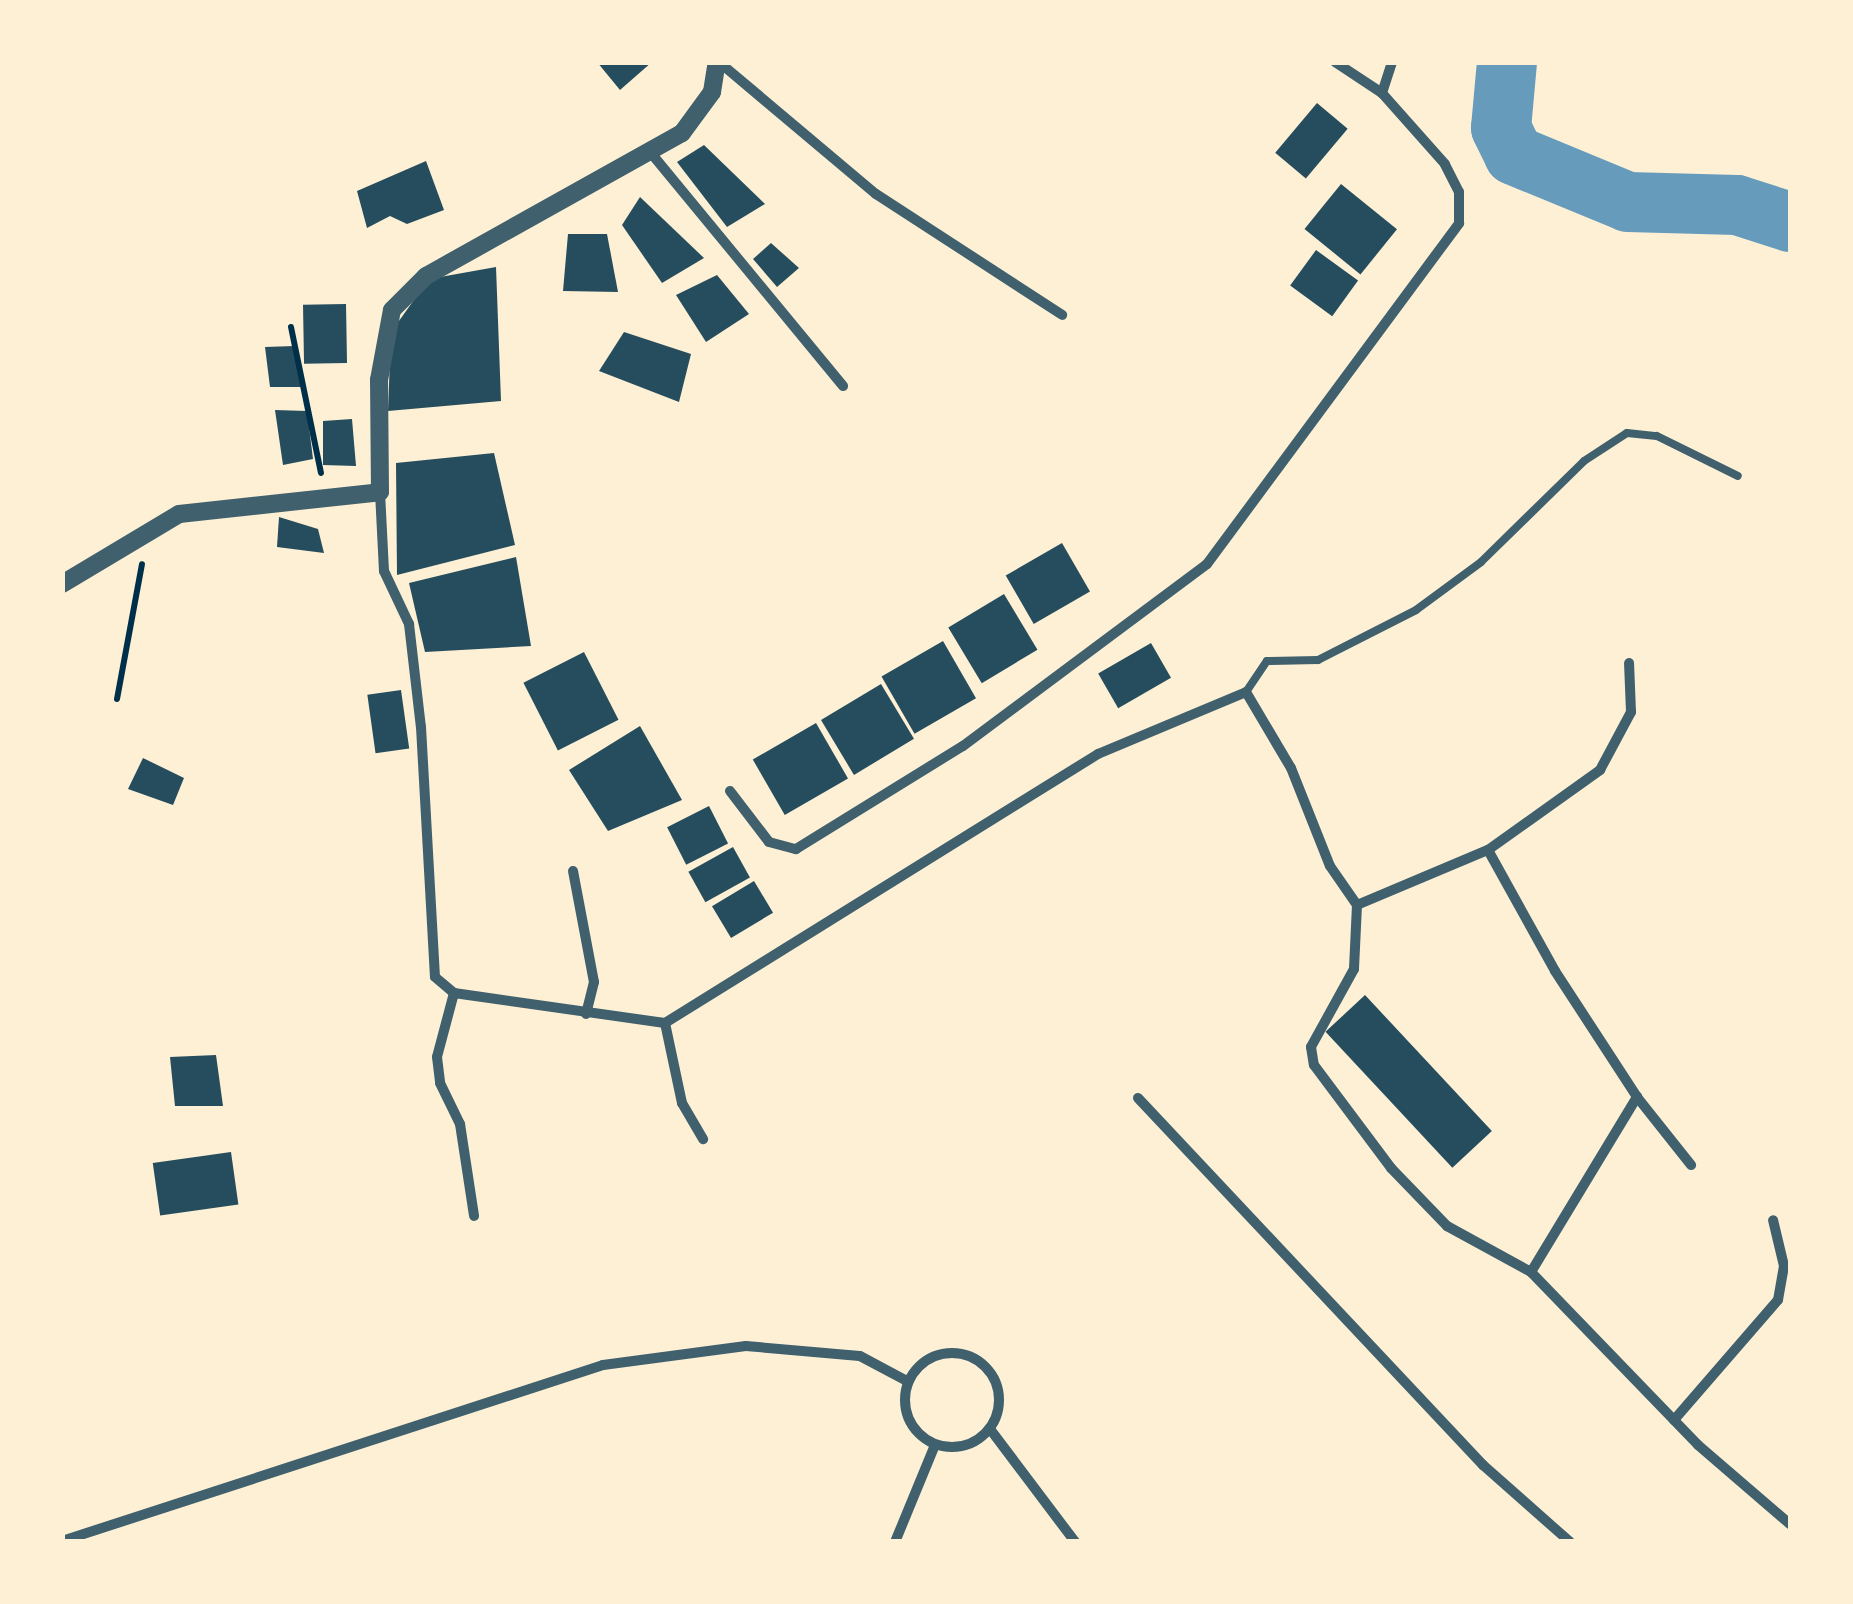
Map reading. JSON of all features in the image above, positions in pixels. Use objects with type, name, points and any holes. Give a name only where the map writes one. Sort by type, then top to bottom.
[{"type":"street","points":[[1062,315],[876,194],[718,62],[712,92],[682,133],[426,276],[392,310],[379,380],[384,571],[409,624],[421,727],[435,977],[454,993],[665,1023],[1098,754],[1246,692],[1291,768],[1330,866],[1357,905],[1354,969],[1311,1047],[1314,1065],[1391,1168],[1448,1226],[1531,1272],[1674,1420],[1790,1524]]},
{"type":"street","points":[[730,790],[768,842],[796,849],[963,746],[1207,564],[1458,224],[1459,192],[1445,164],[1382,92],[1335,62]]},
{"type":"street","points":[[1382,92],[1392,62]]},
{"type":"street","points":[[651,153],[844,386]]},
{"type":"street","points":[[62,584],[148,529],[179,514],[326,494],[380,492]]},
{"type":"street","points":[[1357,905],[1488,850],[1600,770],[1631,712],[1629,663]]},
{"type":"street","points":[[1488,850],[1555,971],[1637,1097],[1691,1165]]},
{"type":"street","points":[[573,871],[594,982],[586,1014]]},
{"type":"street","points":[[454,993],[437,1057],[440,1083],[460,1124],[474,1216]]},
{"type":"street","points":[[665,1023],[682,1103],[703,1139]]},
{"type":"street","points":[[1531,1272],[1637,1097]]},
{"type":"street","points":[[1138,1098],[1484,1465],[1570,1542]]},
{"type":"street","points":[[1674,1420],[1778,1300],[1784,1266],[1772,1220]]},
{"type":"street","points":[[62,1540],[603,1365],[746,1346],[860,1356],[909,1382]]},
{"type":"street","points":[[934,1356],[971,1356],[996,1382],[999,1406],[990,1429],[965,1446],[935,1445],[907,1414],[909,1382],[934,1356]]},
{"type":"street","points":[[990,1429],[1075,1542]]},
{"type":"street","points":[[895,1542],[935,1445]]},
{"type":"lane","points":[[1246,692],[1267,661],[1318,660],[1416,610],[1481,562],[1584,460],[1627,433],[1657,436],[1738,476]]},
{"type":"path","points":[[291,327],[326,494]]},
{"type":"path","points":[[117,700],[148,529]]},
{"type":"building","points":[[597,62],[652,62],[620,90]]},
{"type":"building","points":[[1317,103],[1348,129],[1306,179],[1275,153]]},
{"type":"building","points":[[704,145],[765,204],[727,227],[677,162]]},
{"type":"building","points":[[426,161],[444,210],[407,224],[390,216],[367,228],[357,191]]},
{"type":"building","points":[[1341,184],[1397,229],[1360,274],[1304,229]]},
{"type":"building","points":[[640,197],[704,258],[662,283],[622,225]]},
{"type":"building","points":[[568,234],[607,234],[618,292],[563,291]]},
{"type":"building","points":[[771,243],[799,268],[777,287],[753,259]]},
{"type":"building","points":[[1316,250],[1358,281],[1332,316],[1290,286]]},
{"type":"building","points":[[496,267],[501,401],[388,411],[391,332],[429,279]]},
{"type":"building","points":[[717,275],[749,314],[706,342],[676,295]]},
{"type":"building","points":[[346,304],[347,363],[304,364],[303,305]]},
{"type":"building","points":[[624,332],[691,354],[679,402],[599,371]]},
{"type":"building","points":[[294,346],[303,387],[270,387],[265,347]]},
{"type":"building","points":[[275,410],[307,411],[313,459],[283,465]]},
{"type":"building","points":[[352,419],[356,466],[323,465],[323,421]]},
{"type":"building","points":[[494,453],[515,545],[397,575],[396,463]]},
{"type":"building","points":[[279,517],[318,529],[324,553],[277,547]]},
{"type":"building","points":[[1062,543],[1090,591],[1034,624],[1006,576]]},
{"type":"building","points":[[516,557],[531,646],[425,652],[409,583]]},
{"type":"building","points":[[1004,594],[1037,650],[982,683],[948,627]]},
{"type":"building","points":[[943,641],[976,698],[915,734],[882,676]]},
{"type":"building","points":[[1151,643],[1171,678],[1118,708],[1098,674]]},
{"type":"building","points":[[584,652],[619,720],[558,751],[523,683]]},
{"type":"building","points":[[881,684],[914,739],[854,775],[821,720]]},
{"type":"building","points":[[401,690],[409,748],[376,753],[367,695]]},
{"type":"building","points":[[816,723],[848,778],[785,815],[753,760]]},
{"type":"building","points":[[640,726],[682,800],[608,831],[569,770]]},
{"type":"building","points":[[143,758],[184,778],[173,805],[128,789]]},
{"type":"building","points":[[709,806],[728,843],[686,865],[667,827]]},
{"type":"building","points":[[733,847],[750,878],[705,902],[688,872]]},
{"type":"building","points":[[754,881],[773,913],[731,938],[712,906]]},
{"type":"building","points":[[1365,995],[1492,1131],[1452,1168],[1326,1032]]},
{"type":"building","points":[[216,1055],[223,1106],[175,1106],[170,1057]]},
{"type":"building","points":[[231,1152],[238,1204],[160,1215],[153,1163]]},
{"type":"waterway","points":[[1507,62],[1501,128],[1514,155],[1628,202],[1737,205],[1790,222]]}]
